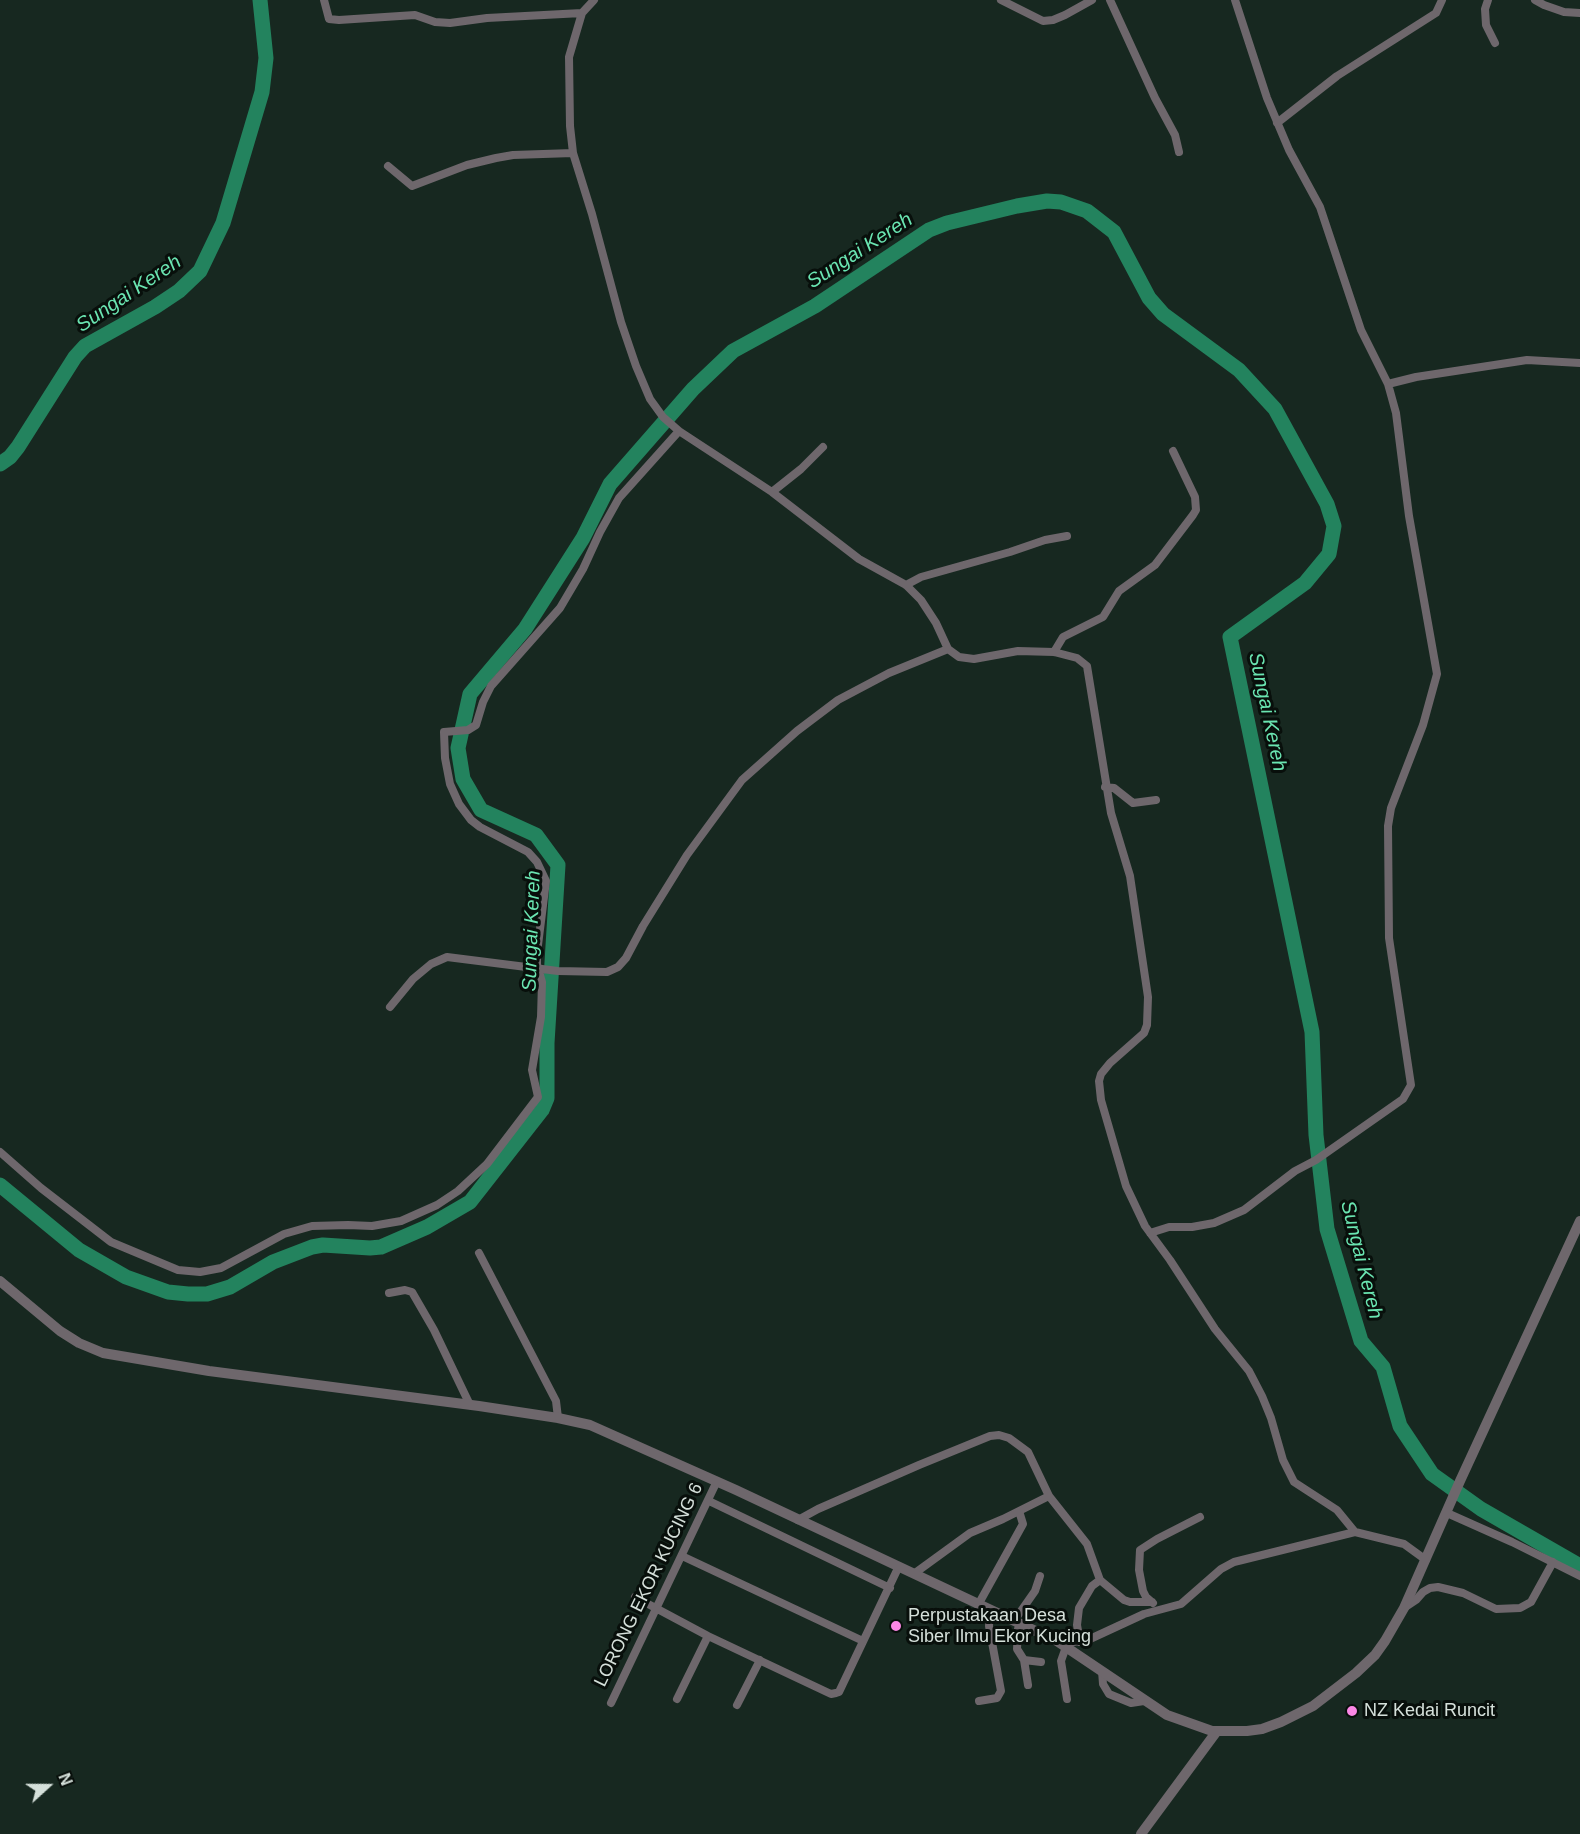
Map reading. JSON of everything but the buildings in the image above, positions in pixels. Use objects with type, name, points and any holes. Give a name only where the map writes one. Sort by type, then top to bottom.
[{"type":"street","points":[[324,0],[329,19],[333,20],[415,15],[435,22],[450,22],[582,13]]},
{"type":"street","points":[[594,0],[582,13],[569,57],[570,126],[573,153],[628,344],[646,391],[663,417],[772,492],[859,559],[906,585],[921,600],[948,649],[959,657],[1018,651],[1054,652],[1077,658],[1087,666],[1106,787],[1114,827],[1130,876],[1145,970],[1148,1013],[1144,1033],[1104,1069],[1099,1089],[1126,1186],[1137,1213],[1150,1233],[1204,1313],[1249,1371],[1262,1396],[1291,1478],[1302,1488],[1337,1510],[1355,1532]]},
{"type":"street","points":[[1001,0],[1043,21],[1065,15],[1092,0]]},
{"type":"street","points":[[1110,0],[1155,98],[1175,135],[1179,152]]},
{"type":"street","points":[[1150,1233],[1169,1227],[1207,1225],[1233,1216],[1256,1203],[1295,1171],[1316,1160],[1403,1099],[1411,1088],[1389,938],[1388,826],[1391,808],[1423,725],[1437,674],[1409,516],[1395,413],[1388,384],[1361,330],[1320,207],[1277,123],[1234,0]]},
{"type":"street","points":[[1277,123],[1336,76],[1436,13],[1442,0]]},
{"type":"street","points":[[1488,0],[1485,9],[1486,25],[1495,43]]},
{"type":"street","points":[[1535,0],[1564,12],[1580,13]]},
{"type":"street","points":[[388,166],[412,186],[467,165],[496,158],[513,155],[573,153]]},
{"type":"street","points":[[1388,384],[1416,377],[1527,360],[1580,363]]},
{"type":"street","points":[[0,1152],[41,1188],[111,1242],[178,1270],[200,1272],[221,1268],[284,1234],[312,1226],[372,1226],[401,1221],[436,1205],[459,1191],[500,1149],[538,1099],[532,1070],[541,1017],[543,970],[537,953],[546,881],[544,873],[528,852],[480,827],[471,820],[459,804],[450,784],[445,758],[444,732],[468,730],[478,723],[481,707],[491,686],[560,608],[583,569],[619,498],[676,428]]},
{"type":"street","points":[[772,492],[801,469],[823,447]]},
{"type":"street","points":[[1054,652],[1058,642],[1063,638],[1103,617],[1119,591],[1155,565],[1196,510],[1195,497],[1173,451]]},
{"type":"street","points":[[906,585],[921,577],[988,559],[1045,540],[1067,536]]},
{"type":"street","points":[[390,1007],[413,978],[431,964],[444,958],[464,958],[558,971],[607,972],[621,965],[687,855],[742,780],[838,700],[889,673],[948,649]]},
{"type":"street","points":[[1106,787],[1114,788],[1133,803],[1156,800]]},
{"type":"street","points":[[1,1286],[56,1329],[79,1343],[103,1353],[209,1371],[558,1418],[600,1429],[717,1481],[1017,1622],[1064,1646],[1167,1715],[1217,1731],[1262,1729],[1293,1717],[1342,1685],[1375,1655],[1404,1608],[1580,1221]]},
{"type":"street","points":[[479,1253],[556,1401],[558,1418]]},
{"type":"street","points":[[389,1293],[407,1290],[415,1296],[470,1405]]},
{"type":"street","points":[[798,1520],[839,1500],[996,1434],[1009,1438],[1028,1452],[1049,1496],[1087,1544],[1100,1580],[1124,1600],[1152,1602],[1168,1606]]},
{"type":"street","name":"LORONG EKOR KUCING 6","points":[[611,1703],[717,1481]]},
{"type":"street","points":[[915,1573],[963,1536],[1049,1496]]},
{"type":"street","points":[[709,1501],[890,1588]]},
{"type":"street","points":[[978,1605],[1023,1524],[1019,1511]]},
{"type":"street","points":[[1447,1513],[1580,1576]]},
{"type":"street","points":[[1152,1602],[1146,1597],[1142,1583],[1139,1570],[1140,1550],[1200,1517]]},
{"type":"street","points":[[1064,1646],[1144,1614],[1181,1604],[1223,1567],[1234,1562],[1355,1532],[1404,1544],[1426,1560]]},
{"type":"street","points":[[682,1556],[863,1641]]},
{"type":"street","points":[[1404,1608],[1423,1592],[1438,1587],[1463,1593],[1496,1609],[1520,1608],[1531,1602],[1553,1562]]},
{"type":"street","points":[[635,1598],[831,1694],[839,1692],[899,1566]]},
{"type":"street","points":[[1028,1685],[1024,1660],[1017,1649],[1017,1622],[1035,1592],[1040,1576]]},
{"type":"street","points":[[1080,1641],[1077,1614],[1092,1586],[1100,1580]]},
{"type":"street","points":[[979,1701],[998,1698],[1001,1691],[989,1626],[990,1611]]},
{"type":"street","points":[[677,1699],[708,1635]]},
{"type":"street","points":[[1064,1646],[1060,1661],[1067,1699]]},
{"type":"street","points":[[737,1705],[760,1660]]},
{"type":"street","points":[[1024,1660],[1041,1662]]},
{"type":"street","points":[[1141,1834],[1217,1731]]},
{"type":"waterway","name":"Sungai Kereh","points":[[0,464],[18,447],[75,357],[85,346],[155,307],[179,291],[200,271],[223,223],[262,92],[266,58],[260,0]]},
{"type":"waterway","name":"Sungai Kereh","points":[[0,1185],[79,1250],[126,1277],[168,1292],[188,1294],[207,1294],[230,1287],[273,1262],[312,1247],[323,1245],[381,1247],[427,1227],[470,1202],[542,1110],[547,1098],[547,1043],[558,865],[536,835],[481,810],[463,779],[458,748],[470,694],[525,629],[583,538],[610,484],[693,389],[733,351],[815,306],[929,230],[947,223],[1017,206],[1047,201],[1061,202],[1087,211],[1114,232],[1149,298],[1163,314],[1239,370],[1275,409],[1327,504],[1334,526],[1329,554],[1305,583],[1230,637],[1312,1032],[1316,1135],[1327,1229],[1361,1341],[1383,1367],[1400,1426],[1432,1474],[1481,1509],[1580,1566]]},
{"type":"place","name":"Perpustakaan Desa Siber Ilmu Ekor Kucing","points":[[896,1626]]},
{"type":"place","name":"NZ Kedai Runcit","points":[[1352,1711]]}]
